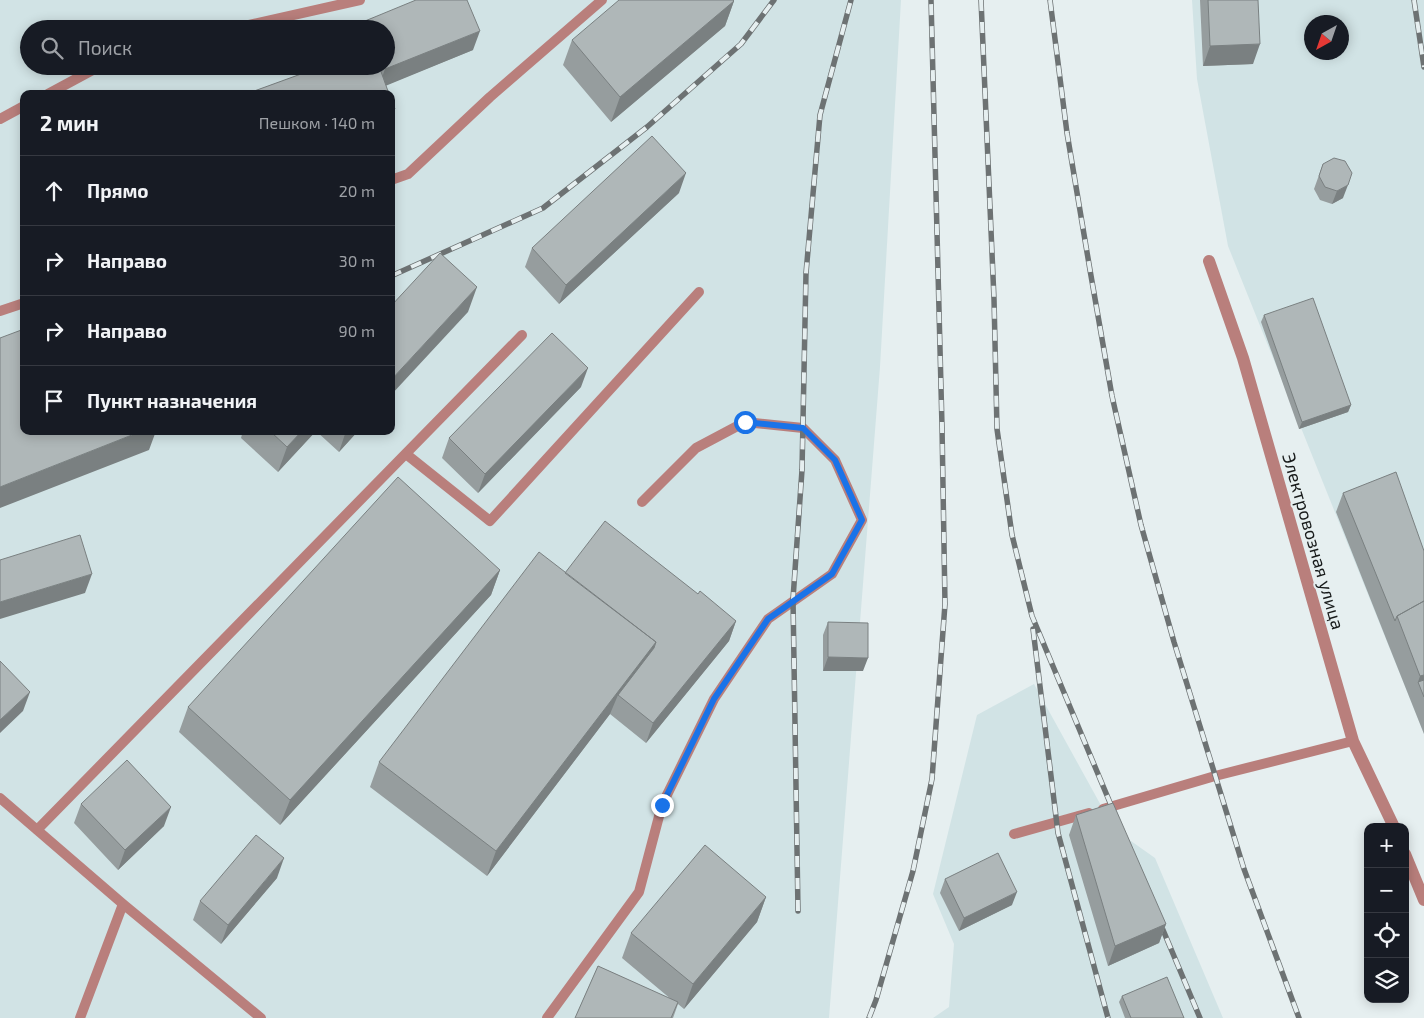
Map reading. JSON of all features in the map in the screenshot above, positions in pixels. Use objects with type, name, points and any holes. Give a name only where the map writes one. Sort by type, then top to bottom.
[{"type":"street","name":"Электровозная улица","points":[[1209,261],[1244,358],[1353,741],[1392,823]]},
{"type":"street","points":[[1409,864],[1424,900]]},
{"type":"lane","points":[[271,20],[360,0]]},
{"type":"lane","points":[[395,179],[408,174],[490,97],[602,0]]},
{"type":"lane","points":[[55,90],[83,75]]},
{"type":"lane","points":[[0,119],[20,108]]},
{"type":"lane","points":[[406,454],[490,521],[698,292]]},
{"type":"lane","points":[[0,311],[20,304]]},
{"type":"lane","points":[[37,830],[522,335]]},
{"type":"lane","points":[[548,1018],[639,892],[662,805],[714,699],[768,619],[832,574],[862,520],[835,460],[803,428],[745,422],[696,448],[642,502]]},
{"type":"lane","points":[[1014,834],[1215,776],[1353,741]]},
{"type":"lane","points":[[0,798],[123,904],[261,1018]]},
{"type":"lane","points":[[80,1018],[123,904]]},
{"type":"shaded area","points":[[0,0],[901,0],[880,367],[829,1018],[0,1018]]},
{"type":"shaded area","points":[[1192,0],[1424,0],[1424,734],[1228,246],[1197,79]]},
{"type":"shaded area","points":[[1034,684],[1114,829],[1155,858],[1223,1018],[933,1018],[949,1007],[954,944],[933,894],[977,715]]},
{"type":"building","points":[[416,0],[467,0],[480,31],[395,65],[395,20],[367,20]]},
{"type":"building","points":[[619,0],[734,1],[620,97],[572,40]]},
{"type":"building","points":[[1208,0],[1258,0],[1260,44],[1210,46]]},
{"type":"building","points":[[298,75],[382,75],[388,90],[257,90]]},
{"type":"building","points":[[652,136],[686,173],[566,285],[532,248]]},
{"type":"building","points":[[1334,158],[1345,161],[1352,173],[1348,185],[1337,191],[1325,187],[1319,176],[1323,164]]},
{"type":"building","points":[[440,253],[477,287],[395,376],[395,302]]},
{"type":"building","points":[[1313,298],[1351,405],[1302,422],[1264,315]]},
{"type":"building","points":[[20,330],[20,435],[132,435],[0,487],[0,338]]},
{"type":"building","points":[[552,333],[588,368],[485,474],[449,438]]},
{"type":"building","points":[[274,435],[298,435],[287,447]]},
{"type":"building","points":[[1396,472],[1424,551],[1424,601],[1397,616],[1395,621],[1343,493]]},
{"type":"building","points":[[398,477],[500,570],[290,800],[188,707]]},
{"type":"building","points":[[605,521],[698,594],[700,591],[736,621],[653,723],[618,695],[654,648],[656,642],[565,573]]},
{"type":"building","points":[[80,535],[92,574],[0,602],[0,560]]},
{"type":"building","points":[[539,552],[656,642],[496,851],[379,762]]},
{"type":"building","points":[[1424,601],[1424,675],[1420,676],[1397,616]]},
{"type":"building","points":[[828,622],[868,623],[868,658],[828,657]]},
{"type":"building","points":[[0,661],[30,692],[0,720]]},
{"type":"building","points":[[1424,680],[1424,697],[1418,682]]},
{"type":"building","points":[[127,760],[171,807],[125,850],[81,804]]},
{"type":"building","points":[[1113,803],[1166,924],[1115,946],[1076,815]]},
{"type":"building","points":[[256,835],[284,858],[228,925],[200,901]]},
{"type":"building","points":[[705,845],[766,897],[693,984],[631,933]]},
{"type":"building","points":[[998,853],[1017,892],[964,918],[945,879]]},
{"type":"building","points":[[598,966],[678,1002],[671,1018],[575,1018]]},
{"type":"building","points":[[1167,977],[1184,1018],[1131,1018],[1122,996]]},
{"type":"railway","points":[[395,274],[543,208],[647,127],[741,44],[774,0]]},
{"type":"railway","points":[[798,911],[793,599],[802,470],[806,273],[820,115],[851,0]]},
{"type":"railway","points":[[869,1018],[876,1000],[913,871],[932,779],[945,604],[931,0]]},
{"type":"railway","points":[[981,0],[994,299],[997,429],[1012,535],[1032,616],[1116,817]]},
{"type":"railway","points":[[1050,0],[1067,133],[1090,270],[1112,396],[1141,525],[1174,642],[1244,869],[1299,1018]]},
{"type":"railway","points":[[1414,0],[1424,67]]},
{"type":"railway","points":[[1033,629],[1058,833],[1108,1018]]},
{"type":"railway","points":[[1158,918],[1200,1018]]},
{"type":"route","points":[[662,805],[714,699],[768,619],[832,574],[862,520],[835,460],[803,428],[745,422]]}]
